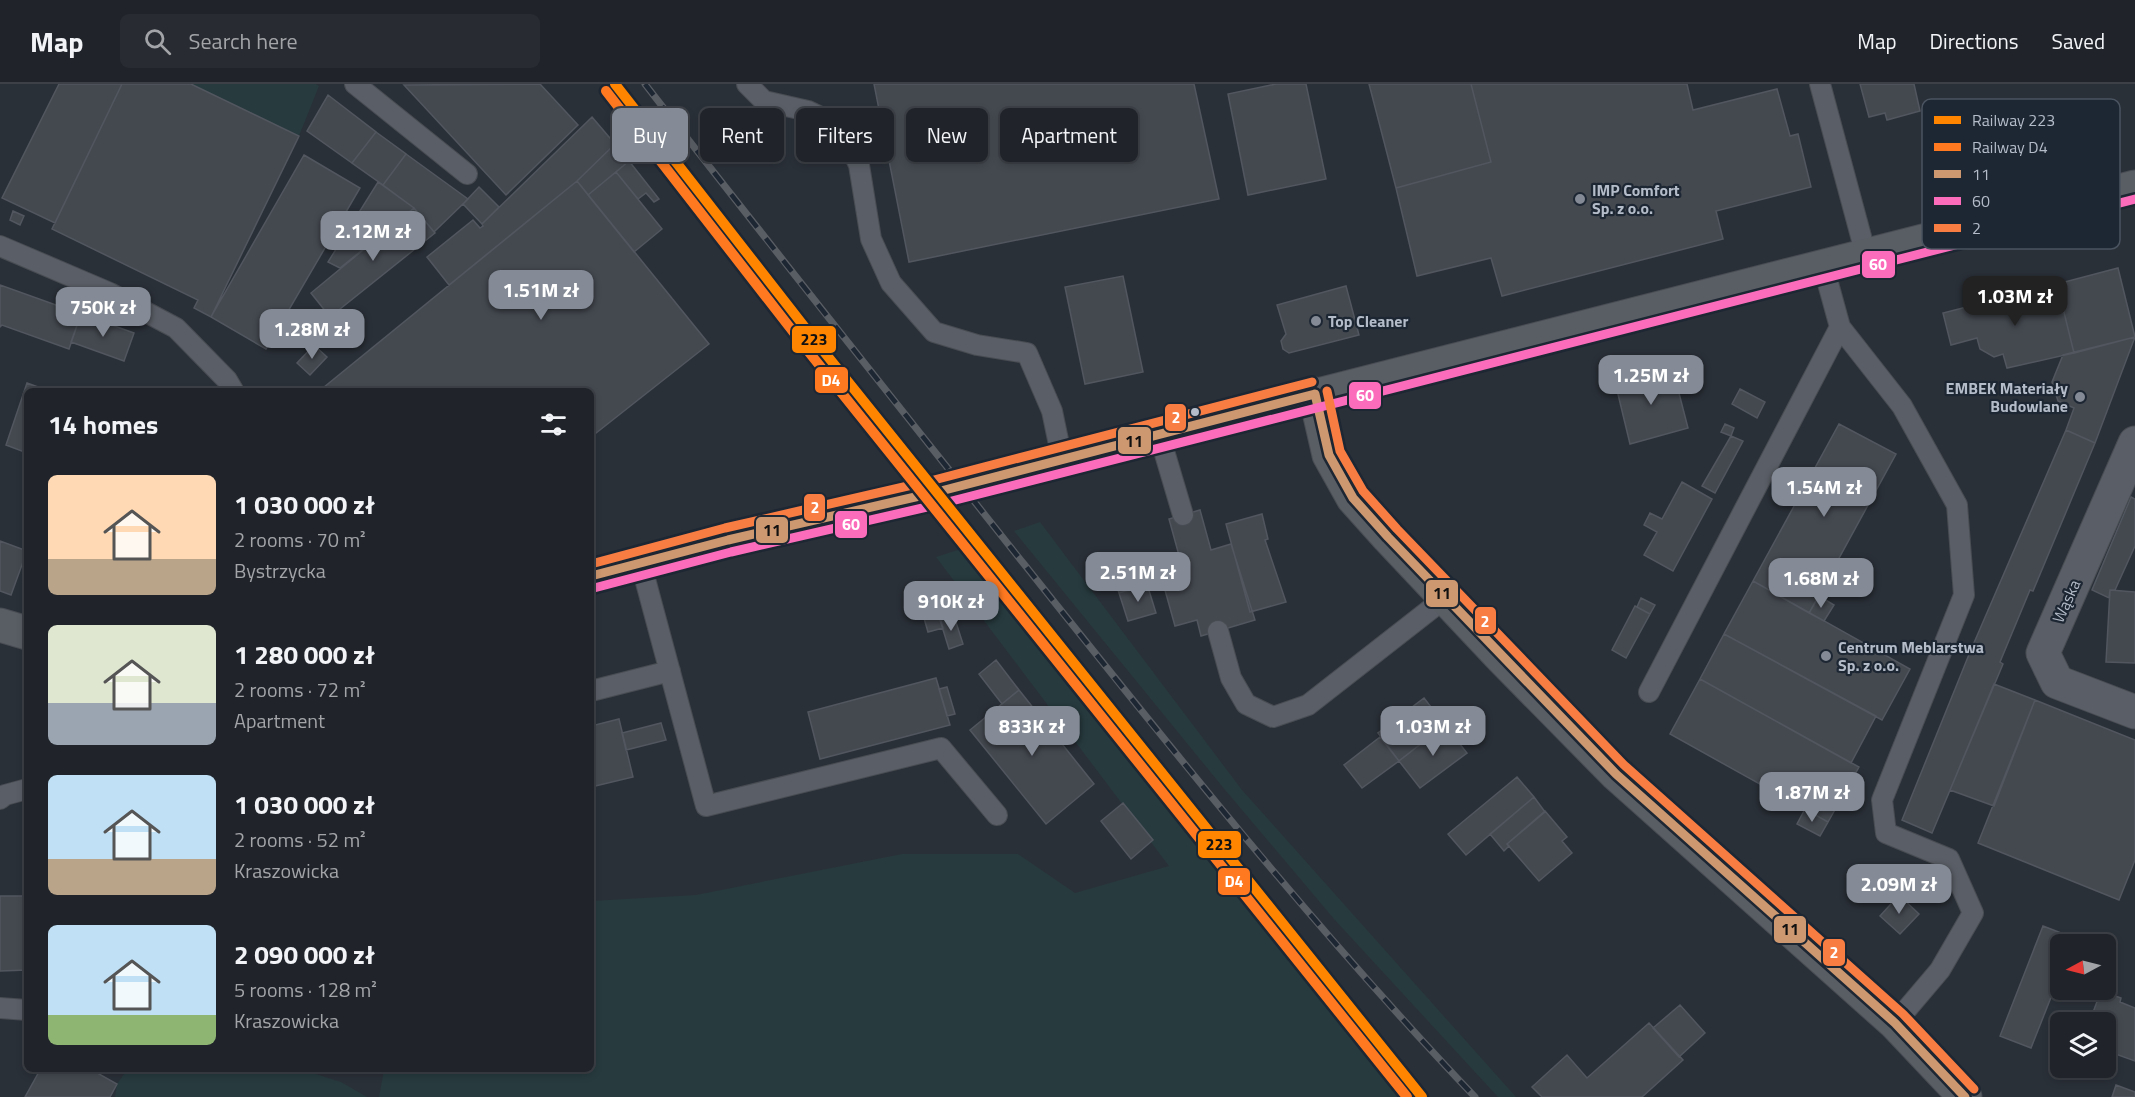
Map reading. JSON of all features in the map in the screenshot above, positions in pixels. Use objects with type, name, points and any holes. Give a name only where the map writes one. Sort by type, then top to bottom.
[{"type":"street","points":[[2120,191],[2135,187]]},
{"type":"street","points":[[594,575],[1922,241]]},
{"type":"street","points":[[1315,394],[1329,455],[1353,498],[1444,598],[1616,774],[1895,1023],[1965,1097]]},
{"type":"street","name":"Wąska","points":[[2135,443],[2043,653],[2057,682],[2135,712]]},
{"type":"street","points":[[0,625],[24,632]]},
{"type":"lane","points":[[355,84],[467,174]]},
{"type":"lane","points":[[747,84],[764,101],[808,111],[840,127],[859,165],[871,239],[891,284],[934,332],[977,345],[1027,353],[1052,411],[1062,459]]},
{"type":"lane","points":[[1820,84],[1866,255]]},
{"type":"lane","points":[[0,246],[110,293],[176,328],[227,380],[232,388]]},
{"type":"lane","points":[[1823,265],[1840,327],[1902,406],[1957,506],[1964,595],[1882,800],[1886,833],[1949,860],[1973,913],[1940,970],[1895,1023]]},
{"type":"lane","points":[[1649,692],[1840,327]]},
{"type":"lane","points":[[1159,434],[1183,515]]},
{"type":"lane","points":[[641,564],[706,806],[940,748],[997,815]]},
{"type":"lane","points":[[1218,631],[1231,678],[1246,704],[1273,717],[1308,705],[1444,598]]},
{"type":"lane","points":[[594,690],[670,671]]},
{"type":"lane","points":[[0,799],[5,795],[24,790]]},
{"type":"lane","points":[[0,1008],[24,1010]]},
{"type":"green space","points":[[191,84],[316,84],[319,86],[299,136]]},
{"type":"green space","points":[[1040,522],[1242,790],[1516,1097],[1498,1097],[1334,919],[1221,785],[1014,531]]},
{"type":"green space","points":[[967,547],[1269,933],[1402,1097],[379,1097],[384,1072],[594,1072],[594,901],[696,895],[902,854],[1018,854],[1075,893],[1169,866],[936,557]]},
{"type":"green space","points":[[126,1072],[309,1072],[341,1082],[367,1097],[115,1097],[117,1084]]},
{"type":"building","points":[[59,84],[122,84],[55,223],[2,198]]},
{"type":"building","points":[[122,84],[191,84],[299,136],[211,317],[194,308],[198,300],[52,229]]},
{"type":"building","points":[[540,84],[578,125],[506,195],[404,85]]},
{"type":"building","points":[[874,84],[1194,84],[1219,199],[909,262],[889,162],[894,162],[894,108],[879,108]]},
{"type":"building","points":[[1276,84],[1306,84],[1326,179],[1248,195],[1228,94]]},
{"type":"building","points":[[1369,84],[1471,84],[1491,162],[1396,188]]},
{"type":"building","name":"IMP Comfort Sp. z o.o.","points":[[1471,84],[1687,84],[1693,110],[1777,89],[1790,136],[1798,134],[1811,187],[1716,211],[1723,239],[1502,296],[1491,258],[1417,276],[1396,188],[1491,162]]},
{"type":"building","points":[[1860,84],[1914,84],[1920,111],[1887,120],[1885,113],[1869,117]]},
{"type":"building","points":[[328,95],[376,132],[352,163],[307,131]]},
{"type":"building","points":[[592,117],[612,140],[612,147],[577,181],[449,285],[427,257],[473,220],[480,228]]},
{"type":"building","points":[[376,132],[406,154],[383,185],[352,163]]},
{"type":"building","points":[[612,147],[612,162],[628,162],[588,195],[577,181]]},
{"type":"building","points":[[406,154],[468,199],[434,232],[414,208],[383,185]]},
{"type":"building","points":[[304,155],[360,188],[266,349],[211,317]]},
{"type":"building","points":[[630,162],[659,199],[654,202],[646,193],[638,199],[616,172]]},
{"type":"building","points":[[616,172],[662,229],[634,252],[588,195]]},
{"type":"building","points":[[577,181],[709,344],[594,435],[594,388],[323,388]]},
{"type":"building","points":[[378,182],[414,208],[340,268],[328,262]]},
{"type":"building","points":[[479,187],[499,207],[482,224],[463,204]]},
{"type":"building","points":[[414,208],[435,233],[330,317],[311,293]]},
{"type":"building","points":[[13,211],[24,216],[20,225],[10,220]]},
{"type":"building","points":[[2118,268],[2135,337],[2074,353],[2057,284]]},
{"type":"building","points":[[1123,276],[1143,372],[1085,384],[1065,287]]},
{"type":"building","points":[[2057,284],[2074,353],[2007,368],[2003,354],[1994,357],[1980,349],[1977,338],[1951,345],[1943,313]]},
{"type":"building","points":[[0,285],[81,314],[69,349],[2,325],[0,327]]},
{"type":"building","points":[[1346,286],[1359,335],[1289,353],[1283,349],[1281,341],[1286,334],[1277,305]]},
{"type":"building","points":[[81,314],[134,333],[124,361],[71,342]]},
{"type":"building","points":[[2135,337],[2095,443],[2066,430],[2074,408],[2058,401],[2052,382],[2063,355]]},
{"type":"building","points":[[314,345],[327,357],[310,375],[297,363]]},
{"type":"building","points":[[1646,370],[1653,372],[1654,375],[1673,370],[1688,428],[1630,444],[1616,386],[1632,381],[1631,377],[1635,373]]},
{"type":"building","points":[[27,383],[41,388],[25,388]]},
{"type":"building","points":[[1740,389],[1765,402],[1757,418],[1732,404]]},
{"type":"building","points":[[24,392],[24,452],[6,445]]},
{"type":"building","points":[[1725,424],[1734,428],[1731,436],[1721,432]]},
{"type":"building","points":[[1839,424],[1896,454],[1809,613],[1753,581]]},
{"type":"building","points":[[2066,430],[2095,443],[2033,591],[2030,590],[2000,662],[2003,664],[1932,833],[1902,820],[1970,652]]},
{"type":"building","points":[[1731,436],[1743,441],[1715,493],[1702,486]]},
{"type":"building","points":[[1682,482],[1712,499],[1673,571],[1644,555],[1657,532],[1644,525],[1650,513],[1662,519]]},
{"type":"building","points":[[2131,497],[2135,499],[2135,546],[2115,590],[2110,590],[2109,598],[2092,590]]},
{"type":"building","points":[[1200,510],[1211,550],[1231,544],[1255,620],[1201,636],[1197,620],[1175,626],[1158,565],[1180,559],[1169,519]]},
{"type":"building","points":[[1262,514],[1268,539],[1265,540],[1286,602],[1250,612],[1226,524]]},
{"type":"building","points":[[0,541],[24,550],[24,559],[11,595],[0,591]]},
{"type":"building","points":[[1142,567],[1147,584],[1119,593],[1114,576]]},
{"type":"building","points":[[1753,581],[1910,669],[1882,720],[1724,634]]},
{"type":"building","points":[[1147,584],[1156,613],[1128,621],[1119,593]]},
{"type":"building","points":[[2110,590],[2135,592],[2135,663],[2106,662]]},
{"type":"building","points":[[1819,596],[1834,605],[1824,621],[1809,613]]},
{"type":"building","points":[[1641,598],[1655,605],[1650,614],[1637,607]]},
{"type":"building","points":[[935,600],[943,628],[928,632],[920,604]]},
{"type":"building","points":[[1635,606],[1650,614],[1626,658],[1612,650]]},
{"type":"building","points":[[954,616],[963,644],[949,649],[940,620]]},
{"type":"building","points":[[1724,634],[1876,716],[1851,763],[1700,679]]},
{"type":"building","points":[[996,660],[1019,690],[1002,704],[979,674]]},
{"type":"building","points":[[936,678],[950,725],[820,759],[808,712]]},
{"type":"building","points":[[1700,679],[1859,767],[1828,822],[1670,734]]},
{"type":"building","points":[[1994,684],[2035,700],[1994,806],[1950,790]]},
{"type":"building","points":[[947,687],[955,714],[947,716],[939,689]]},
{"type":"building","points":[[1019,690],[1094,784],[1046,824],[970,730]]},
{"type":"building","points":[[1424,698],[1445,725],[1399,761],[1378,733]]},
{"type":"building","points":[[2035,700],[2135,740],[2135,860],[2119,900],[1978,843]]},
{"type":"building","points":[[619,719],[633,777],[594,786],[594,725]]},
{"type":"building","points":[[661,723],[666,740],[626,750],[622,733]]},
{"type":"building","points":[[1445,725],[1467,753],[1420,788],[1399,761]]},
{"type":"building","points":[[1380,737],[1399,761],[1362,788],[1344,765]]},
{"type":"building","points":[[1517,777],[1534,797],[1466,855],[1448,834]]},
{"type":"building","points":[[1534,797],[1545,812],[1507,844],[1509,846],[1504,851],[1490,834]]},
{"type":"building","points":[[1123,803],[1153,840],[1131,859],[1101,821]]},
{"type":"building","points":[[1805,809],[1828,822],[1820,836],[1797,824]]},
{"type":"building","points":[[1545,811],[1567,837],[1562,841],[1572,853],[1539,881],[1507,844]]},
{"type":"building","points":[[1899,895],[1919,914],[1900,934],[1880,916]]},
{"type":"building","points":[[0,896],[24,896],[24,970],[0,971]]},
{"type":"building","points":[[2043,926],[2064,934],[2050,934],[2050,1000],[2031,1048],[2000,1036]]},
{"type":"building","points":[[2116,996],[2121,998],[2120,1002],[2135,1008],[2135,1061],[2116,1054],[2116,1012],[2093,1012],[2098,1000],[2116,1000]]},
{"type":"building","points":[[1680,1005],[1705,1033],[1679,1057],[1653,1028]]},
{"type":"building","points":[[1649,1023],[1683,1060],[1642,1097],[1542,1097],[1532,1087],[1567,1055],[1587,1078]]},
{"type":"building","points":[[39,1072],[96,1072],[117,1084],[110,1097],[25,1097]]},
{"type":"building","points":[[2116,1085],[2135,1092],[2135,1097],[2112,1097]]},
{"type":"railway","points":[[645,84],[1180,759],[1354,965],[1475,1097]]},
{"type":"rail line","name":"223","points":[[615,84],[821,348],[1422,1097]]},
{"type":"rail line","name":"D4","points":[[606,91],[812,356],[1407,1097]]},
{"type":"transit line","name":"60","points":[[2120,203],[2135,199]]},
{"type":"transit line","name":"60","points":[[594,588],[731,552],[940,504],[1939,249]]},
{"type":"transit line","name":"2","points":[[594,563],[725,528],[934,480],[1312,382]]},
{"type":"transit line","name":"2","points":[[1327,391],[1340,451],[1363,491],[1397,529],[1624,765],[1903,1014],[1974,1089]]},
{"type":"transit line","name":"11","points":[[1315,394],[1329,455],[1353,498],[1388,537],[1616,774],[1895,1023],[1965,1097]]},
{"type":"transit line","name":"11","points":[[594,575],[728,540],[937,492],[1315,394]]},
{"type":"place","name":"IMP Comfort Sp. z o.o.","points":[[1580,199]]},
{"type":"place","name":"Top Cleaner","points":[[1316,321]]},
{"type":"place","name":"EMBEK Materiały Budowlane","points":[[2080,397]]},
{"type":"place","name":"Centrum Meblarstwa Sp. z o.o.","points":[[1826,656]]}]
